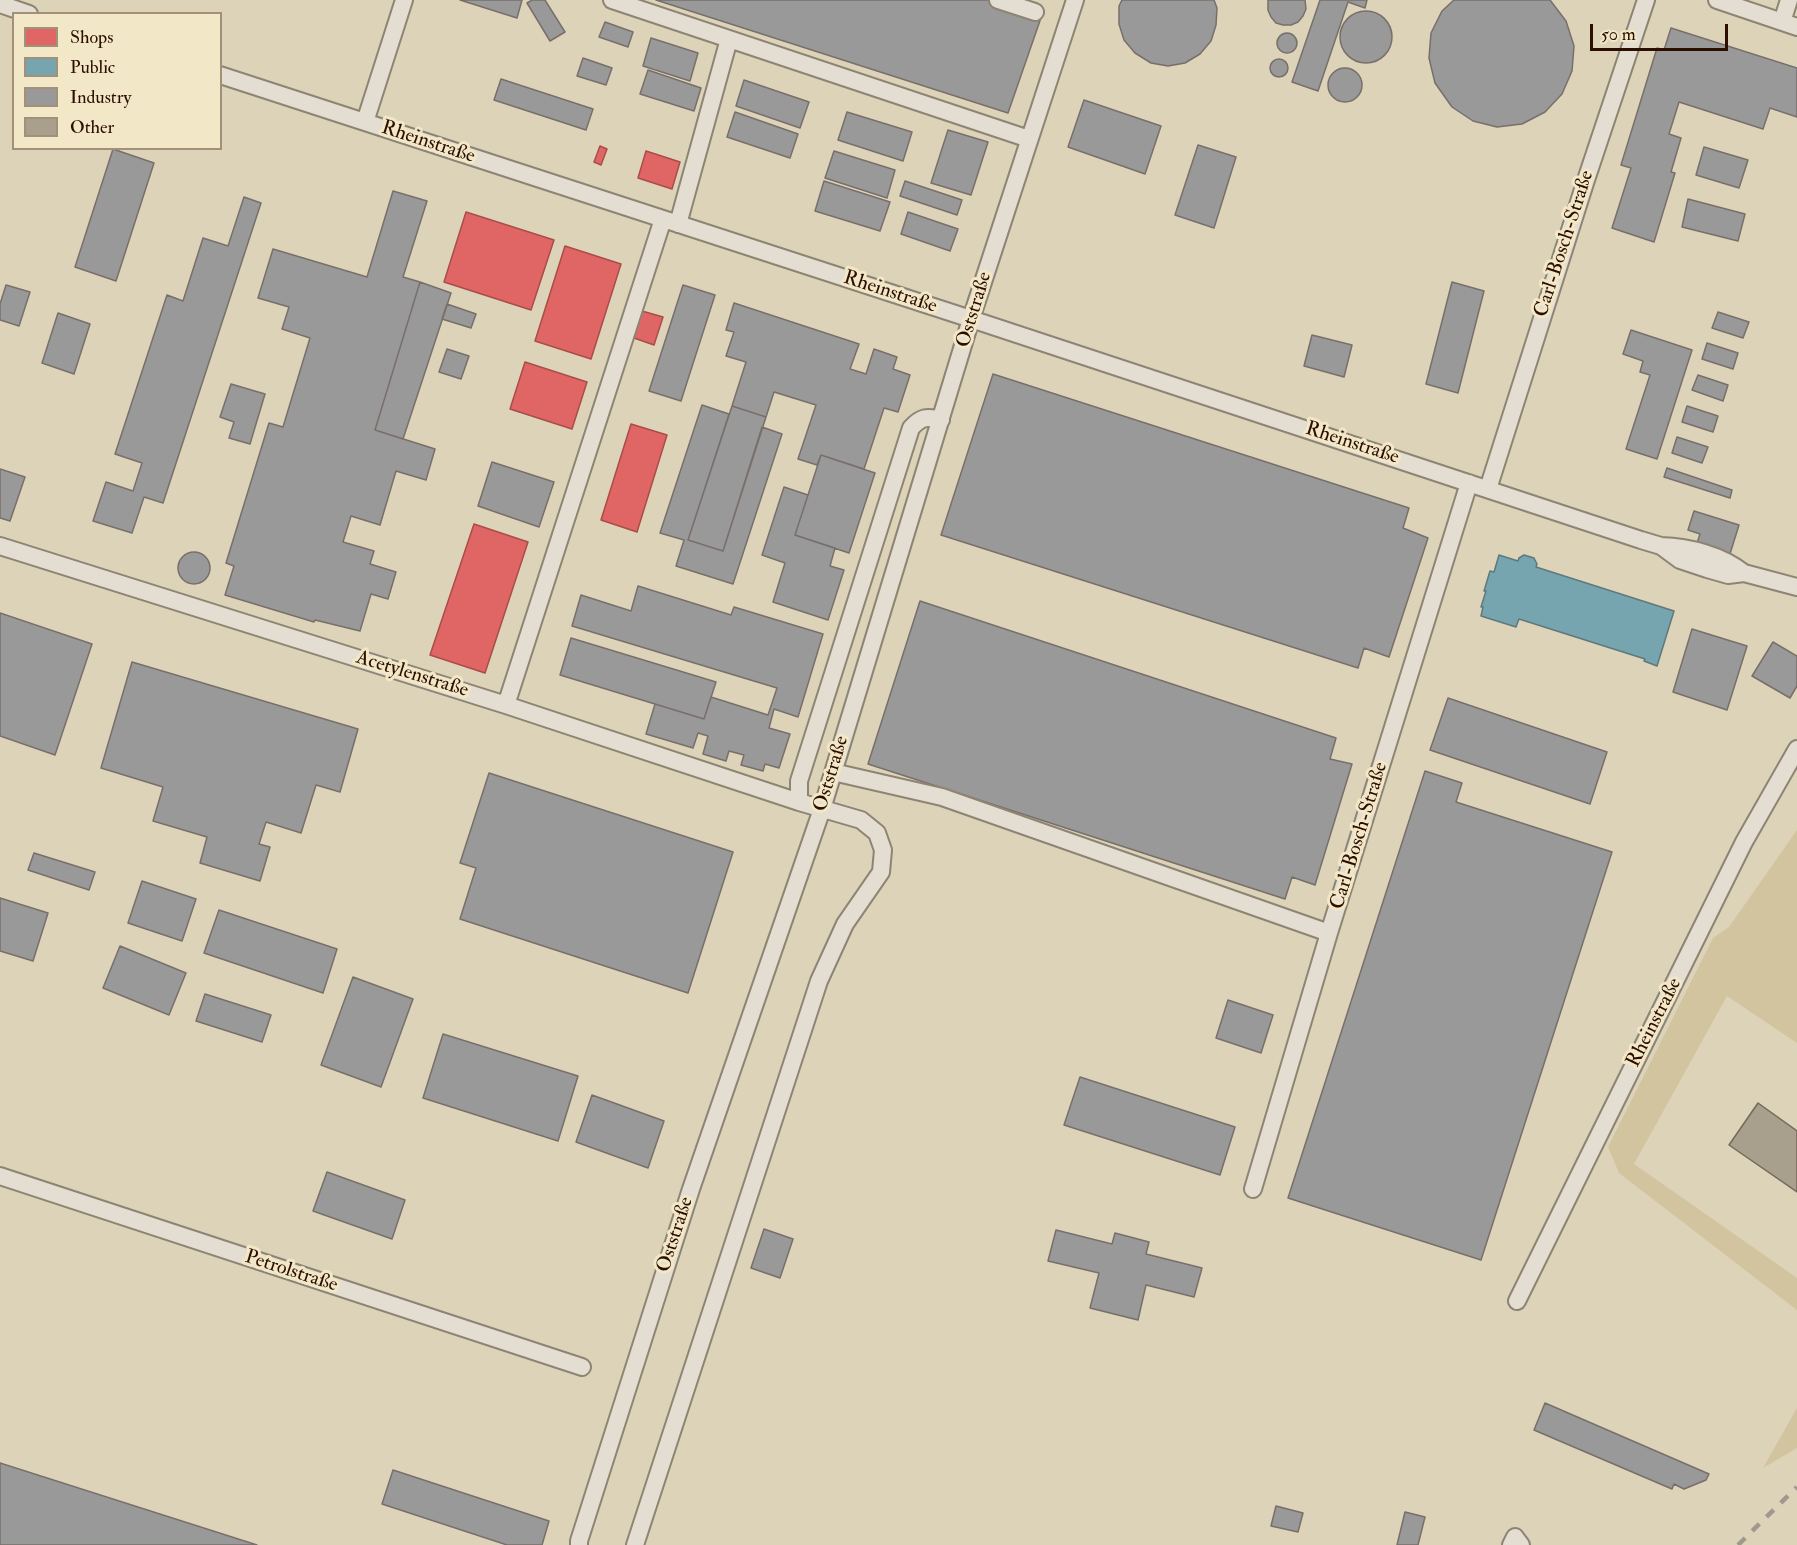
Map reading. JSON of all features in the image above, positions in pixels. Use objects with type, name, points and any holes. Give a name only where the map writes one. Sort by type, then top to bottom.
[{"type":"street","points":[[365,122],[404,0]]},
{"type":"street","points":[[612,0],[653,6],[729,39],[1029,139]]},
{"type":"street","points":[[998,0],[1035,12]]},
{"type":"street","name":"Oststraße","points":[[579,1545],[691,1189],[822,809],[971,319],[1075,0]]},
{"type":"street","name":"Carl-Bosch-Straße","points":[[1488,489],[1581,194],[1646,0]]},
{"type":"street","points":[[1717,0],[1790,24],[1789,0]]},
{"type":"street","points":[[1,4],[23,12]]},
{"type":"street","points":[[506,705],[670,221],[729,39]]},
{"type":"street","name":"Rheinstraße","points":[[222,76],[1661,546],[1683,547],[1709,562],[1733,564],[1744,573],[1797,587]]},
{"type":"street","points":[[799,802],[799,781],[911,428],[919,419],[929,417],[941,420]]},
{"type":"street","name":"Carl-Bosch-Straße","points":[[1253,1189],[1329,933],[1469,483]]},
{"type":"street","name":"Acetylenstraße","points":[[0,546],[506,705],[799,802],[861,820],[878,833],[883,850],[881,872],[845,924],[819,981],[635,1545]]},
{"type":"street","name":"Rheinstraße","points":[[1517,1301],[1744,842],[1797,749]]},
{"type":"street","points":[[833,772],[942,797],[1329,933]]},
{"type":"street","name":"Petrolstraße","points":[[0,1176],[582,1367]]},
{"type":"street","points":[[1511,1545],[1515,1538],[1521,1545]]},
{"type":"shaded area","points":[[1797,830],[1797,1043],[1727,996],[1634,1164],[1797,1278],[1797,1310],[1619,1173],[1608,1147],[1713,938],[1729,927]]},
{"type":"shaded area","points":[[1797,1408],[1797,1448],[1763,1468]]},
{"type":"building: Shops","points":[[600,146],[607,149],[601,165],[594,162]]},
{"type":"building: Shops","points":[[646,151],[680,162],[672,189],[638,178]]},
{"type":"building: Shops","points":[[466,212],[554,240],[531,310],[444,282]]},
{"type":"building: Shops","points":[[565,246],[621,264],[591,359],[535,341]]},
{"type":"building: Shops","points":[[642,311],[663,317],[654,345],[634,338]]},
{"type":"building: Shops","points":[[525,362],[587,382],[572,429],[510,409]]},
{"type":"building: Shops","points":[[631,424],[667,435],[637,532],[601,520]]},
{"type":"building: Shops","points":[[474,524],[528,542],[485,673],[430,655]]},
{"type":"building: Public","points":[[1499,555],[1518,561],[1524,555],[1534,558],[1536,567],[1674,611],[1657,666],[1644,661],[1645,659],[1519,619],[1516,627],[1481,616],[1486,591],[1484,591],[1490,571],[1494,572]]},
{"type":"building: Industry","points":[[460,0],[522,0],[517,18]]},
{"type":"building: Industry","points":[[532,0],[545,0],[565,32],[550,41],[527,3]]},
{"type":"building: Industry","points":[[656,0],[1005,0],[1043,12],[1008,113]]},
{"type":"building: Industry","points":[[1122,0],[1214,0],[1217,8],[1216,25],[1211,41],[1200,54],[1185,63],[1168,66],[1151,63],[1135,53],[1124,40],[1119,24],[1119,6]]},
{"type":"building: Industry","points":[[1268,0],[1305,0],[1306,9],[1298,22],[1283,25],[1276,23],[1271,17]]},
{"type":"building: Industry","points":[[1320,0],[1367,0],[1365,8],[1348,2],[1318,91],[1292,82]]},
{"type":"building: Industry","points":[[1454,0],[1550,0],[1566,21],[1574,46],[1572,71],[1562,94],[1545,112],[1522,124],[1497,127],[1473,121],[1452,107],[1435,83],[1429,58],[1431,33],[1442,11]]},
{"type":"building: Industry","points":[[1366,11],[1376,13],[1384,19],[1390,27],[1392,37],[1390,47],[1384,55],[1376,61],[1366,63],[1356,61],[1348,55],[1342,47],[1340,37],[1342,27],[1348,19],[1356,13]]},
{"type":"building: Industry","points":[[605,22],[633,32],[628,47],[599,37]]},
{"type":"building: Industry","points":[[1671,28],[1797,68],[1797,117],[1770,108],[1763,129],[1679,102],[1669,134],[1681,138],[1671,172],[1675,173],[1654,242],[1612,228],[1631,168],[1621,165],[1657,48],[1664,50]]},
{"type":"building: Industry","points":[[1287,33],[1294,36],[1297,43],[1294,50],[1287,53],[1280,50],[1277,43],[1280,36]]},
{"type":"building: Industry","points":[[651,38],[698,53],[690,81],[643,66]]},
{"type":"building: Industry","points":[[583,58],[612,68],[606,85],[577,76]]},
{"type":"building: Industry","points":[[1275,59],[1283,59],[1288,64],[1286,75],[1275,77],[1270,72],[1270,64]]},
{"type":"building: Industry","points":[[1345,68],[1357,73],[1362,85],[1357,97],[1345,102],[1333,97],[1328,85],[1333,73]]},
{"type":"building: Industry","points":[[648,70],[701,88],[694,111],[640,94]]},
{"type":"building: Industry","points":[[501,79],[593,109],[586,130],[494,100]]},
{"type":"building: Industry","points":[[744,80],[809,102],[800,128],[736,106]]},
{"type":"building: Industry","points":[[1084,100],[1161,126],[1145,174],[1068,147]]},
{"type":"building: Industry","points":[[735,112],[798,134],[790,158],[727,137]]},
{"type":"building: Industry","points":[[847,112],[912,132],[903,161],[838,140]]},
{"type":"building: Industry","points":[[948,130],[988,142],[971,195],[931,183]]},
{"type":"building: Industry","points":[[1198,145],[1236,157],[1214,228],[1175,215]]},
{"type":"building: Industry","points":[[1704,147],[1748,160],[1739,188],[1696,175]]},
{"type":"building: Industry","points":[[113,150],[154,163],[116,281],[75,267]]},
{"type":"building: Industry","points":[[834,151],[895,170],[887,198],[825,178]]},
{"type":"building: Industry","points":[[824,181],[890,202],[880,231],[815,211]]},
{"type":"building: Industry","points":[[905,181],[962,200],[957,215],[900,196]]},
{"type":"building: Industry","points":[[393,191],[427,201],[403,277],[420,282],[375,430],[435,449],[426,480],[396,471],[380,525],[351,516],[343,542],[374,551],[370,564],[396,572],[388,599],[371,594],[360,631],[315,620],[314,622],[225,595],[234,566],[226,563],[269,423],[283,427],[310,338],[282,329],[289,307],[258,298],[273,249],[367,277]]},
{"type":"building: Industry","points":[[244,197],[261,203],[163,503],[144,497],[132,533],[93,521],[106,482],[133,491],[142,463],[115,454],[167,295],[183,301],[203,238],[228,246]]},
{"type":"building: Industry","points":[[1688,199],[1745,214],[1738,241],[1682,227]]},
{"type":"building: Industry","points":[[908,212],[958,229],[950,251],[901,234]]},
{"type":"building: Industry","points":[[420,282],[451,293],[403,439],[375,430]]},
{"type":"building: Industry","points":[[1452,282],[1484,291],[1458,393],[1426,384]]},
{"type":"building: Industry","points":[[6,285],[30,292],[19,326],[0,320],[0,304]]},
{"type":"building: Industry","points":[[683,285],[715,295],[681,401],[649,391]]},
{"type":"building: Industry","points":[[734,303],[859,344],[850,369],[866,374],[874,349],[897,357],[893,369],[910,375],[898,412],[884,408],[864,469],[821,455],[817,465],[798,459],[816,405],[774,392],[766,417],[732,406],[746,362],[726,356],[734,332],[726,330]]},
{"type":"building: Industry","points":[[447,304],[476,314],[471,328],[442,319]]},
{"type":"building: Industry","points":[[1718,312],[1749,322],[1743,338],[1712,328]]},
{"type":"building: Industry","points":[[58,313],[90,324],[74,374],[42,363]]},
{"type":"building: Industry","points":[[1631,330],[1692,350],[1657,459],[1626,449],[1650,375],[1640,372],[1643,361],[1623,354]]},
{"type":"building: Industry","points":[[1312,335],[1352,345],[1344,377],[1304,366]]},
{"type":"building: Industry","points":[[1707,343],[1738,353],[1733,369],[1702,359]]},
{"type":"building: Industry","points":[[447,349],[469,356],[461,379],[439,372]]},
{"type":"building: Industry","points":[[993,374],[1409,508],[1403,528],[1428,538],[1389,657],[1364,648],[1358,668],[941,535]]},
{"type":"building: Industry","points":[[1698,375],[1728,385],[1723,401],[1692,390]]},
{"type":"building: Industry","points":[[231,384],[265,394],[250,444],[229,438],[234,422],[220,417]]},
{"type":"building: Industry","points":[[702,405],[729,414],[688,540],[723,551],[762,427],[782,434],[733,584],[676,566],[684,540],[660,533]]},
{"type":"building: Industry","points":[[732,406],[766,417],[723,551],[688,540]]},
{"type":"building: Industry","points":[[1687,406],[1718,416],[1713,432],[1682,422]]},
{"type":"building: Industry","points":[[1677,437],[1708,447],[1702,463],[1672,453]]},
{"type":"building: Industry","points":[[821,455],[875,473],[849,553],[795,535]]},
{"type":"building: Industry","points":[[492,462],[554,482],[539,527],[478,506]]},
{"type":"building: Industry","points":[[1667,468],[1732,490],[1730,498],[1664,477]]},
{"type":"building: Industry","points":[[0,469],[25,477],[10,521],[0,518]]},
{"type":"building: Industry","points":[[784,487],[808,495],[795,535],[835,548],[830,566],[844,570],[828,620],[773,602],[785,563],[762,555]]},
{"type":"building: Industry","points":[[1694,511],[1739,525],[1729,557],[1696,546],[1700,534],[1688,530]]},
{"type":"building: Industry","points":[[194,552],[205,557],[210,568],[205,579],[194,584],[183,579],[178,568],[183,557]]},
{"type":"building: Industry","points":[[638,586],[731,615],[734,607],[823,634],[798,717],[774,709],[769,728],[790,734],[779,768],[765,764],[763,771],[741,765],[744,755],[729,751],[726,761],[703,754],[708,736],[698,733],[693,748],[646,734],[655,704],[704,719],[711,697],[768,715],[777,688],[572,626],[581,595],[631,611]]},
{"type":"building: Industry","points":[[920,601],[1336,738],[1330,759],[1352,764],[1315,885],[1292,877],[1285,899],[868,764]]},
{"type":"building: Industry","points":[[0,613],[92,644],[55,755],[0,736]]},
{"type":"building: Industry","points":[[1692,629],[1747,646],[1727,710],[1673,692]]},
{"type":"building: Industry","points":[[571,638],[716,682],[704,719],[560,675]]},
{"type":"building: Industry","points":[[1773,642],[1797,656],[1797,686],[1790,698],[1752,676]]},
{"type":"building: Industry","points":[[132,662],[358,729],[340,792],[316,785],[301,833],[266,822],[259,844],[270,847],[260,881],[200,863],[207,837],[153,821],[163,787],[101,768]]},
{"type":"building: Industry","points":[[1448,698],[1607,752],[1590,804],[1430,750]]},
{"type":"building: Industry","points":[[1425,771],[1462,783],[1456,802],[1612,852],[1481,1260],[1288,1198]]},
{"type":"building: Industry","points":[[489,773],[733,852],[688,993],[460,919],[476,868],[460,863]]},
{"type":"building: Industry","points":[[34,853],[95,872],[89,890],[28,870]]},
{"type":"building: Industry","points":[[142,881],[196,899],[182,941],[128,923]]},
{"type":"building: Industry","points":[[0,898],[48,913],[33,961],[0,951]]},
{"type":"building: Industry","points":[[219,910],[337,949],[323,993],[204,953]]},
{"type":"building: Industry","points":[[120,946],[186,973],[169,1015],[103,988]]},
{"type":"building: Industry","points":[[353,977],[413,999],[381,1087],[321,1065]]},
{"type":"building: Industry","points":[[205,994],[271,1015],[262,1042],[196,1021]]},
{"type":"building: Industry","points":[[1228,1000],[1273,1015],[1261,1053],[1216,1038]]},
{"type":"building: Industry","points":[[443,1034],[578,1076],[558,1141],[423,1098]]},
{"type":"building: Industry","points":[[1080,1077],[1235,1127],[1220,1175],[1064,1125]]},
{"type":"building: Industry","points":[[592,1095],[664,1121],[648,1168],[576,1142]]},
{"type":"building: Industry","points":[[327,1172],[405,1200],[392,1239],[313,1211]]},
{"type":"building: Industry","points":[[764,1229],[793,1239],[780,1278],[751,1268]]},
{"type":"building: Industry","points":[[1056,1230],[1112,1244],[1115,1233],[1149,1242],[1146,1254],[1202,1268],[1194,1297],[1146,1285],[1138,1320],[1090,1308],[1099,1273],[1048,1261]]},
{"type":"building: Industry","points":[[1545,1403],[1709,1474],[1706,1480],[1684,1489],[1674,1484],[1672,1489],[1534,1430]]},
{"type":"building: Industry","points":[[0,1463],[257,1545],[0,1545]]},
{"type":"building: Industry","points":[[393,1470],[549,1521],[542,1545],[507,1545],[382,1504]]},
{"type":"building: Industry","points":[[1276,1506],[1303,1513],[1298,1532],[1271,1526]]},
{"type":"building: Industry","points":[[1405,1512],[1425,1517],[1418,1545],[1397,1545]]},
{"type":"building: Other","points":[[1758,1103],[1797,1131],[1797,1192],[1729,1145]]},
{"type":"railway","points":[[1738,1545],[1797,1487]]}]
